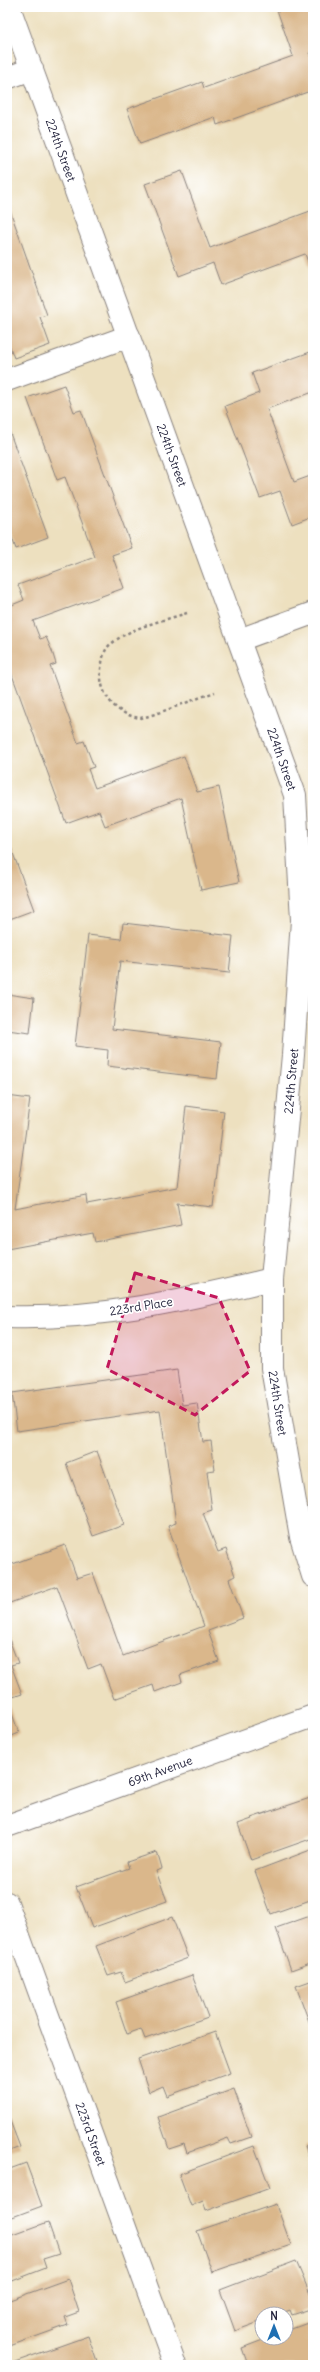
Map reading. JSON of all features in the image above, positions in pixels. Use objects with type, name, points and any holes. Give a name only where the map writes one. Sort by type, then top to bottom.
[{"type":"street","name":"224th Street","points":[[9,7],[295,794],[302,911],[293,1055],[272,1279],[272,1368],[301,1537],[313,1576]]},
{"type":"street","points":[[7,78],[32,69]]},
{"type":"street","points":[[7,380],[129,336]]},
{"type":"street","points":[[239,640],[313,613]]},
{"type":"street","name":"223rd Place","points":[[7,1318],[49,1319],[146,1307],[272,1279]]},
{"type":"street","name":"69th Avenue","points":[[7,1826],[313,1716]]},
{"type":"street","name":"223rd Street","points":[[7,1903],[175,2365]]},
{"type":"path","points":[[186,613],[124,635],[109,645],[103,655],[100,674],[103,692],[112,705],[124,713],[141,718],[215,692]]},
{"type":"highlighted area","points":[[135,1273],[219,1298],[250,1371],[195,1415],[107,1369]]},
{"type":"building","points":[[276,7],[313,7],[313,52],[309,53],[313,63],[313,90],[217,125],[215,117],[140,144],[127,109],[202,82],[204,88],[293,56]]},
{"type":"building","points":[[182,171],[210,248],[313,210],[313,275],[305,254],[221,285],[213,263],[179,276],[145,184]]},
{"type":"building","points":[[7,202],[47,315],[40,317],[50,345],[14,358],[7,339]]},
{"type":"building","points":[[313,351],[313,392],[267,409],[294,482],[313,475],[313,516],[292,524],[280,491],[260,498],[225,406],[259,393],[252,373]]},
{"type":"building","points":[[64,385],[74,412],[81,410],[132,548],[112,555],[124,588],[33,621],[40,639],[46,637],[52,651],[56,664],[50,666],[78,743],[84,741],[94,767],[88,769],[95,788],[184,756],[197,792],[219,787],[239,882],[201,890],[181,798],[105,826],[99,811],[66,823],[7,661],[7,607],[24,600],[18,585],[95,557],[65,477],[57,480],[27,398]]},
{"type":"building","points":[[7,425],[48,537],[16,549],[7,524]]},
{"type":"building","points":[[7,837],[34,910],[7,920]]},
{"type":"building","points":[[123,923],[233,936],[229,973],[120,961],[112,1029],[221,1042],[217,1079],[107,1066],[108,1050],[75,1046],[88,935],[121,939]]},
{"type":"building","points":[[7,994],[34,998],[30,1033],[7,1030]]},
{"type":"building","points":[[7,1096],[30,1099],[15,1209],[86,1195],[87,1204],[177,1187],[186,1106],[224,1111],[213,1207],[177,1203],[181,1225],[95,1242],[93,1233],[7,1249]]},
{"type":"building","points":[[177,1370],[182,1405],[197,1403],[203,1442],[211,1441],[215,1470],[207,1471],[212,1510],[203,1513],[218,1552],[226,1549],[235,1576],[229,1579],[243,1618],[208,1631],[219,1661],[180,1675],[182,1682],[155,1692],[153,1685],[114,1699],[101,1664],[88,1669],[57,1586],[7,1604],[7,1566],[65,1545],[77,1578],[93,1573],[123,1656],[204,1626],[168,1526],[176,1523],[160,1410],[17,1431],[12,1393]]},
{"type":"building","points":[[97,1451],[124,1525],[93,1536],[66,1463]]},
{"type":"building","points":[[7,1634],[18,1663],[11,1665],[22,1694],[7,1699]]},
{"type":"building","points":[[7,1700],[19,1733],[7,1738]]},
{"type":"building","points":[[313,1797],[313,1838],[251,1860],[238,1824],[252,1819],[251,1818]]},
{"type":"building","points":[[313,1849],[313,1899],[271,1914],[255,1871]]},
{"type":"building","points":[[157,1852],[162,1869],[156,1871],[167,1901],[92,1928],[76,1887],[129,1868],[127,1862]]},
{"type":"building","points":[[313,1915],[313,1962],[291,1970],[276,1928]]},
{"type":"building","points":[[172,1917],[188,1958],[125,1982],[121,1972],[108,1976],[96,1946]]},
{"type":"building","points":[[192,1975],[208,2017],[145,2039],[141,2029],[127,2034],[116,2002]]},
{"type":"building","points":[[313,1980],[313,2026],[311,2027],[296,1986]]},
{"type":"building","points":[[215,2032],[230,2073],[167,2096],[163,2086],[149,2092],[138,2059]]},
{"type":"building","points":[[234,2089],[251,2137],[231,2144],[228,2138],[187,2153],[184,2144],[169,2149],[158,2117]]},
{"type":"building","points":[[7,2113],[20,2147],[7,2152]]},
{"type":"building","points":[[313,2143],[313,2168],[305,2146]]},
{"type":"building","points":[[254,2146],[270,2188],[206,2211],[203,2201],[191,2206],[179,2174]]},
{"type":"building","points":[[26,2163],[42,2206],[7,2219],[7,2170]]},
{"type":"building","points":[[276,2204],[291,2245],[212,2272],[197,2231]]},
{"type":"building","points":[[48,2222],[59,2254],[43,2259],[46,2268],[7,2283],[7,2237]]},
{"type":"building","points":[[296,2261],[313,2301],[313,2308],[294,2314],[294,2306],[254,2306],[254,2324],[235,2331],[220,2290]]},
{"type":"building","points":[[68,2279],[79,2312],[65,2317],[68,2325],[7,2347],[7,2301]]},
{"type":"building","points":[[313,2321],[313,2365],[248,2365],[242,2348],[254,2343],[254,2346],[294,2346],[294,2328]]},
{"type":"building","points":[[88,2336],[98,2365],[12,2365],[12,2363]]}]
